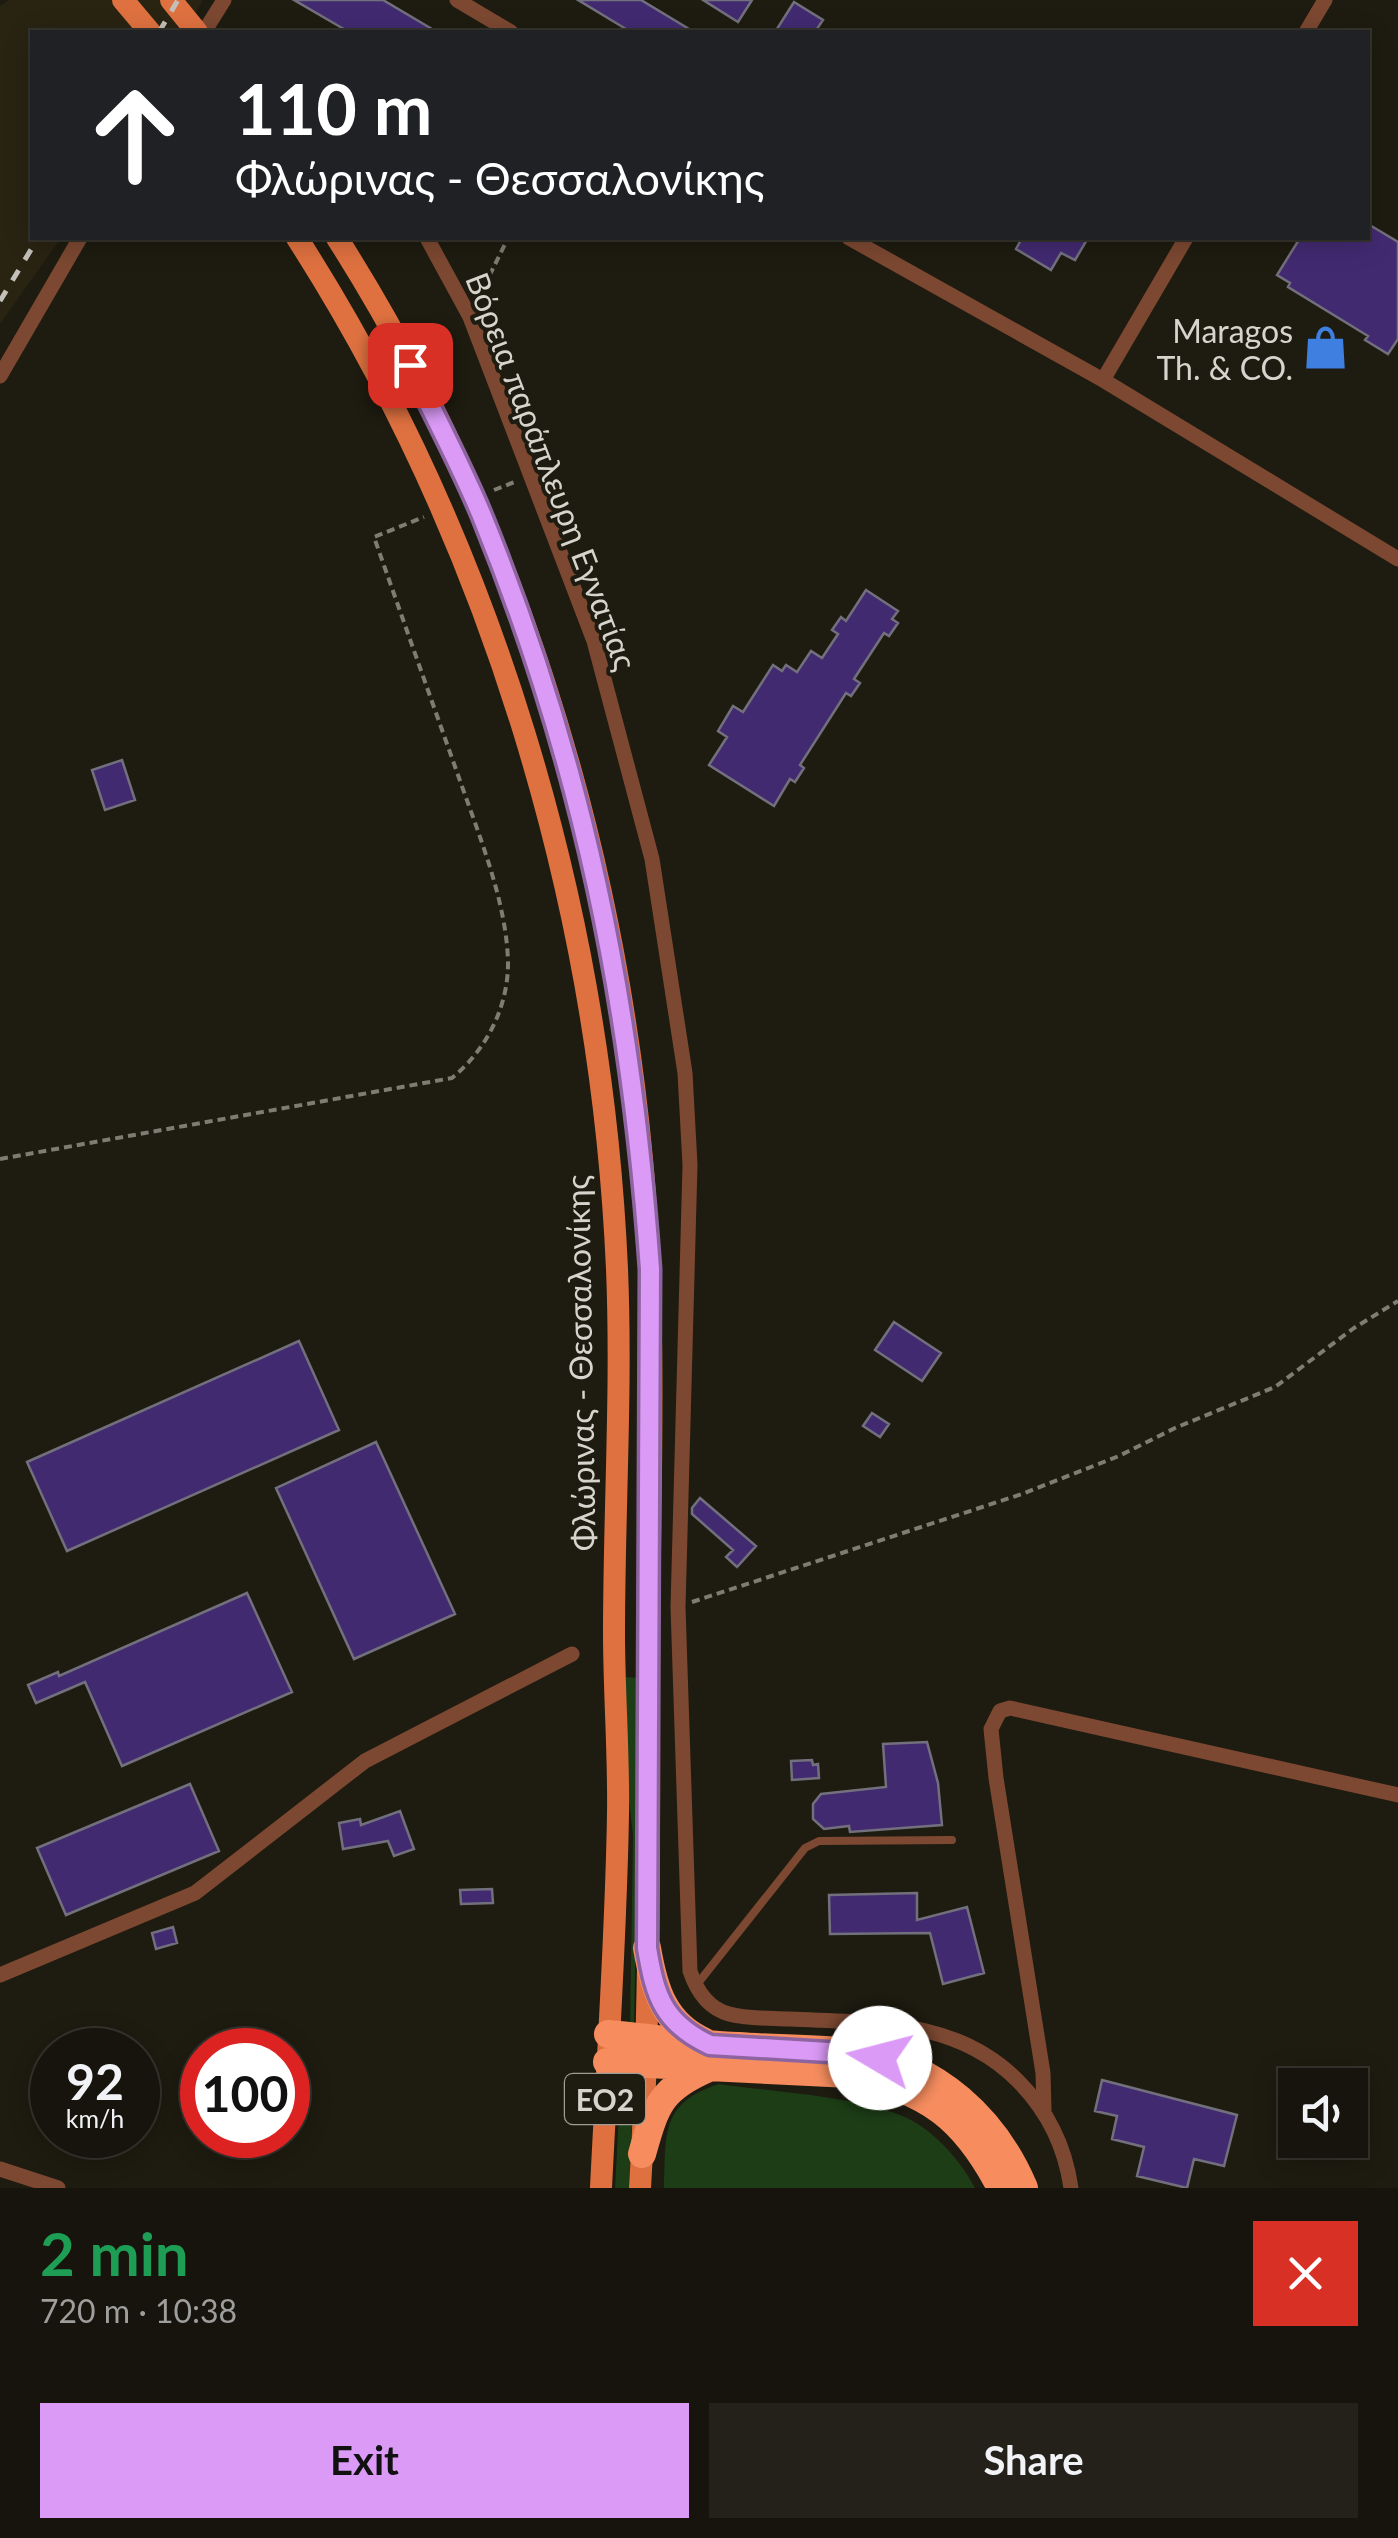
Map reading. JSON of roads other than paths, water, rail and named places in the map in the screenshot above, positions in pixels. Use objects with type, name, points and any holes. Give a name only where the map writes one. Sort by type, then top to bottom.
[{"type":"highway","points":[[647,1948],[660,2001],[672,2019],[713,2055]]},
{"type":"highway","points":[[608,2048],[713,2055],[888,2081],[921,2096],[956,2120],[1001,2188]]},
{"type":"highway","points":[[642,2154],[659,2104],[673,2086],[713,2055],[861,2054],[942,2084],[979,2115],[1014,2162],[1024,2188]]},
{"type":"main road","points":[[124,0],[148,30]]},
{"type":"main road","points":[[172,0],[198,30]]},
{"type":"main road","name":"Φλώρινας - Θεσσαλονίκης","points":[[299,240],[382,384],[449,528],[524,733],[554,838],[578,944],[609,1160],[618,1378],[614,1634],[618,1811],[600,2188]]},
{"type":"main road","name":"Φλώρινας - Θεσσαλονίκης","points":[[338,240],[410,365],[463,474],[521,618],[586,830],[613,957],[642,1158],[650,1269],[647,1948],[640,2188]]},
{"type":"street","points":[[202,30],[224,0]]},
{"type":"street","points":[[457,0],[508,30]]},
{"type":"street","points":[[1307,30],[1325,0]]},
{"type":"street","points":[[0,376],[79,240]]},
{"type":"street","name":"Βόρεια παράπλευρη Εγνατίας","points":[[428,240],[470,317],[594,641],[652,859],[685,1073],[690,1165],[678,1607],[688,1951],[696,1987]]},
{"type":"street","points":[[853,240],[1102,380],[1398,559]]},
{"type":"street","points":[[1102,380],[1185,240]]},
{"type":"street","points":[[0,1975],[195,1893],[365,1761],[572,1654]]},
{"type":"street","points":[[1044,2110],[1043,2072],[996,1778],[992,1729],[1000,1711],[1010,1708],[1398,1795]]},
{"type":"street","points":[[696,1987],[702,1997],[728,2014],[903,2025],[948,2034],[1014,2076],[1044,2110],[1062,2146],[1071,2188]]},
{"type":"street","points":[[0,2169],[58,2188]]},
{"type":"lane","points":[[696,1987],[805,1848],[818,1841],[952,1840]]},
{"type":"railway","points":[[160,30],[178,0]]},
{"type":"railway","points":[[0,301],[37,240]]},
{"type":"place","name":"Maragos Th. & CO.","points":[[1326,348]]}]
